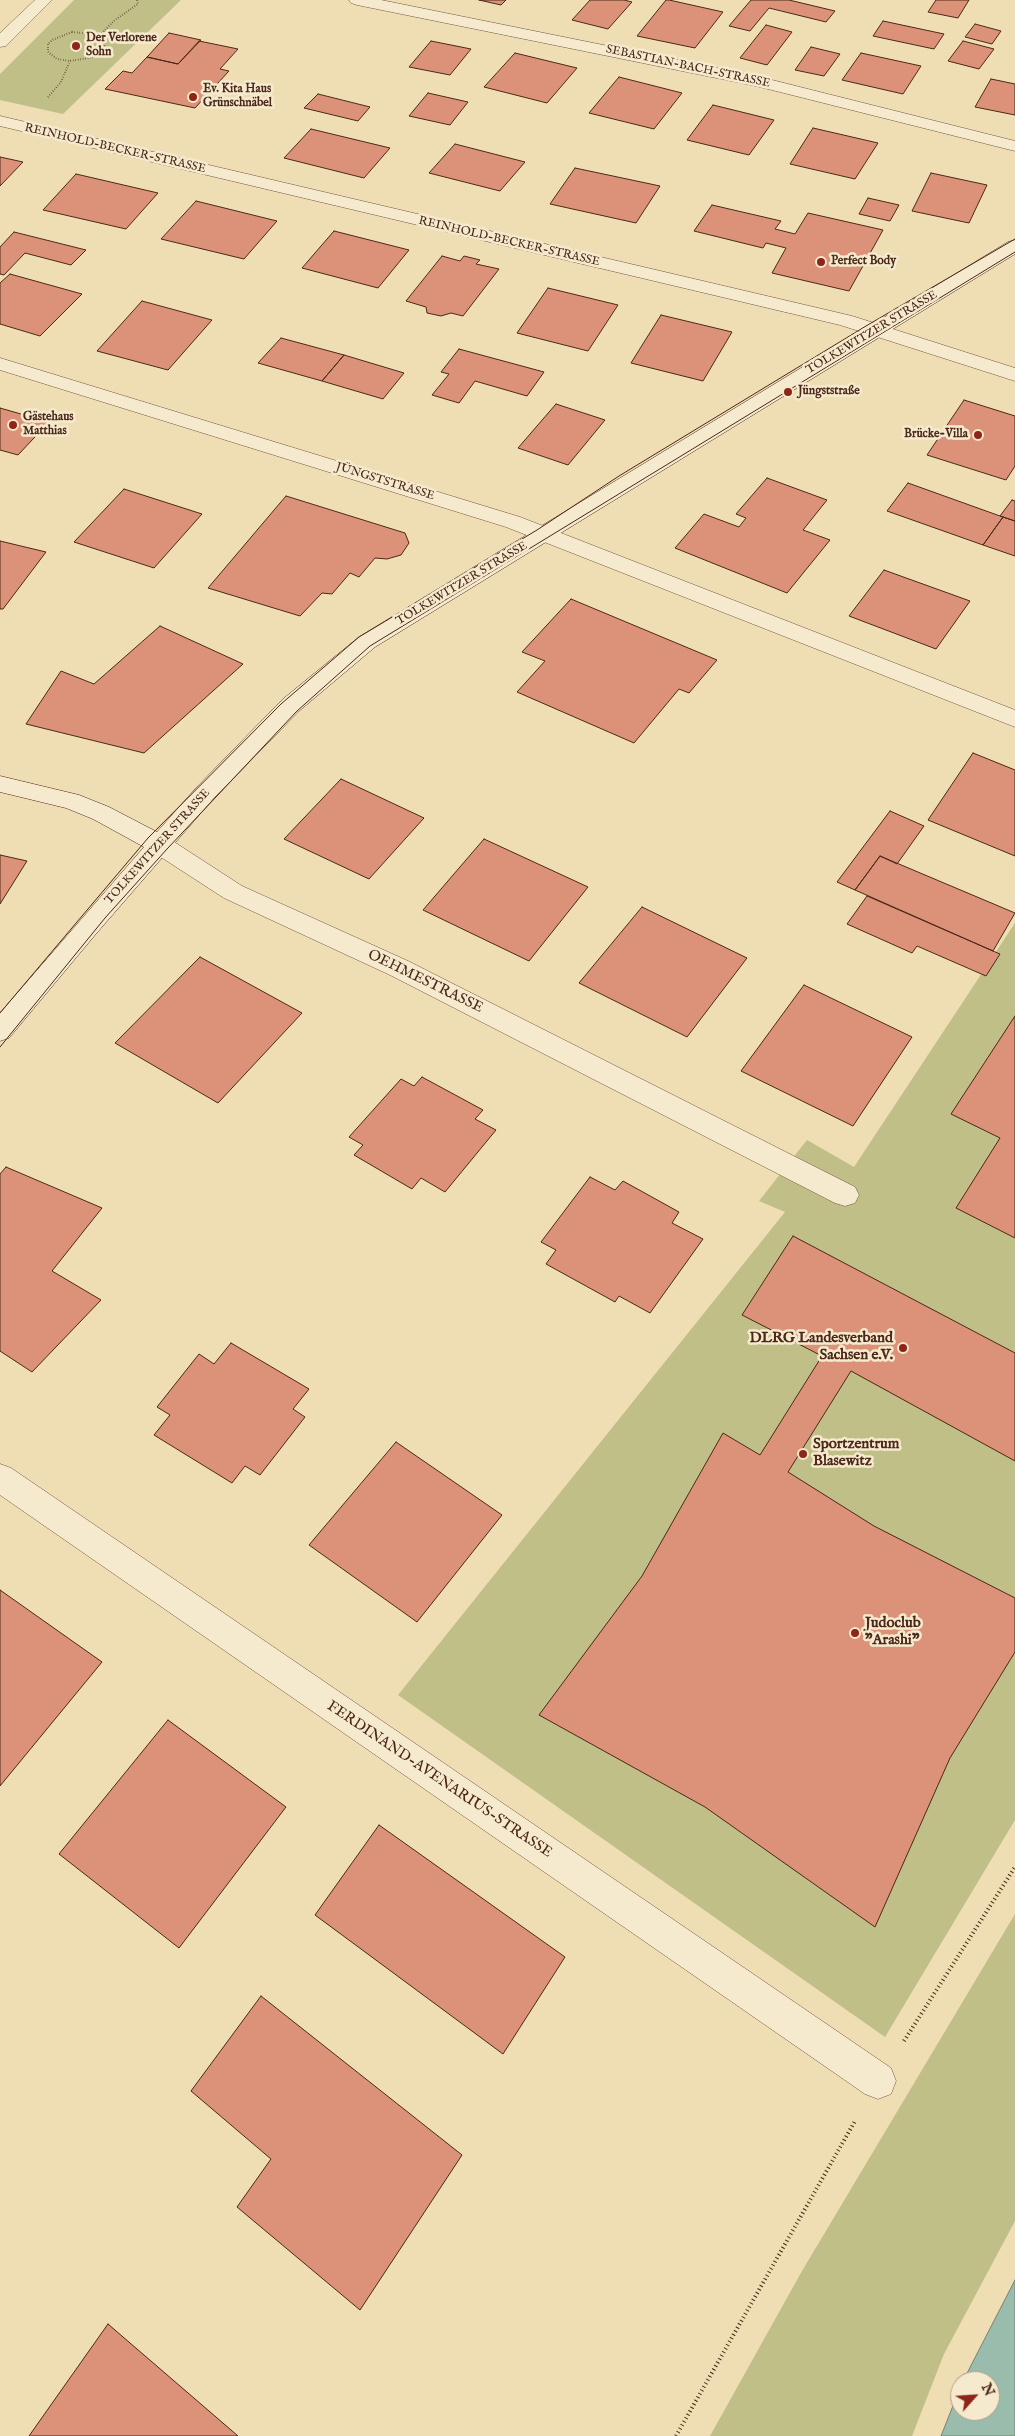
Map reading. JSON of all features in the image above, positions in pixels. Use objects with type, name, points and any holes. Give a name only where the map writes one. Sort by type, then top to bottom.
[{"type":"street","points":[[0,42],[44,0]]},
{"type":"street","name":"SEBASTIAN-BACH-STRASSE","points":[[357,0],[747,78],[1015,146]]},
{"type":"street","name":"REINHOLD-BECKER-STRASSE","points":[[0,121],[838,318],[878,329],[1015,375]]},
{"type":"street","name":"TOLKEWITZER STRASSE","points":[[0,1031],[159,844],[291,705],[367,642],[1015,246]]},
{"type":"street","name":"JÜNGSTSTRASSE","points":[[0,364],[545,533],[1015,719]]},
{"type":"street","name":"OEHMESTRASSE","points":[[0,784],[71,801],[101,813],[159,844],[233,892],[399,968],[845,1194]]},
{"type":"street","name":"FERDINAND-AVENARIUS-STRASSE","points":[[0,1478],[878,2081]]},
{"type":"path","points":[[100,35],[115,20],[138,4],[137,0]]},
{"type":"path","points":[[86,32],[100,35],[105,43],[103,51],[94,57],[70,61],[57,59],[48,52],[48,44],[62,34],[86,32]]},
{"type":"path","points":[[676,2436],[878,2081],[1015,1868]]},
{"type":"shaded area","points":[[74,0],[181,0],[63,114],[0,100],[0,74]]},
{"type":"shaded area","name":"Sportzentrum Blasewitz","points":[[1015,923],[1015,1820],[885,2037],[398,1695],[785,1212],[759,1201],[807,1140],[854,1167]]},
{"type":"shaded area","points":[[1015,1914],[1015,2221],[944,2354],[912,2436],[710,2436],[802,2271]]},
{"type":"shaded area","points":[[1015,2280],[1015,2436],[941,2436],[950,2413],[950,2421],[1000,2421],[1000,2371],[968,2371]]},
{"type":"building","points":[[479,0],[506,0],[501,5]]},
{"type":"building","points":[[590,0],[624,0],[632,2],[608,29],[572,20]]},
{"type":"building","points":[[666,0],[723,12],[695,48],[637,36]]},
{"type":"building","points":[[751,0],[789,0],[835,11],[826,22],[769,8],[750,31],[729,26]]},
{"type":"building","points":[[936,0],[969,0],[958,18],[928,12]]},
{"type":"building","points":[[883,21],[944,34],[934,49],[873,36]]},
{"type":"building","points":[[975,24],[1001,31],[992,44],[965,37]]},
{"type":"building","points":[[766,25],[792,32],[767,65],[740,58]]},
{"type":"building","points":[[169,33],[201,40],[178,64],[147,57]]},
{"type":"building","points":[[199,41],[238,49],[220,69],[229,71],[195,108],[105,89],[123,71],[132,73],[147,57],[178,64]]},
{"type":"building","points":[[431,41],[471,49],[450,75],[409,67]]},
{"type":"building","points":[[963,41],[994,49],[979,69],[948,61]]},
{"type":"building","points":[[811,47],[840,54],[824,76],[795,70]]},
{"type":"building","points":[[515,53],[577,68],[547,103],[484,87]]},
{"type":"building","points":[[861,53],[921,66],[903,94],[842,80]]},
{"type":"building","points":[[619,77],[682,93],[654,129],[589,113]]},
{"type":"building","points":[[991,79],[1015,84],[1015,115],[975,107]]},
{"type":"building","points":[[428,93],[468,102],[450,125],[409,116]]},
{"type":"building","points":[[318,94],[370,107],[358,121],[304,108]]},
{"type":"building","points":[[713,105],[774,120],[749,155],[687,140]]},
{"type":"building","points":[[813,128],[878,143],[855,179],[790,164]]},
{"type":"building","points":[[311,129],[390,148],[364,178],[284,158]]},
{"type":"building","points":[[455,144],[525,162],[500,191],[429,173]]},
{"type":"building","points":[[0,157],[23,162],[0,186]]},
{"type":"building","points":[[575,168],[660,186],[636,223],[550,204]]},
{"type":"building","points":[[931,173],[987,185],[969,223],[912,211]]},
{"type":"building","points":[[76,174],[158,193],[126,229],[43,210]]},
{"type":"building","points":[[868,198],[899,205],[890,221],[859,214]]},
{"type":"building","points":[[196,201],[277,221],[244,259],[161,239]]},
{"type":"building","points":[[712,205],[781,221],[775,229],[795,234],[808,213],[883,230],[849,291],[772,273],[786,248],[766,243],[763,248],[694,231]]},
{"type":"building","points":[[334,231],[409,250],[378,288],[302,268]]},
{"type":"building","points":[[14,232],[86,250],[71,265],[25,253],[4,275],[0,274],[0,247]]},
{"type":"building","points":[[442,256],[460,261],[464,256],[480,260],[476,264],[499,269],[463,316],[451,313],[441,316],[427,313],[426,307],[406,301]]},
{"type":"building","points":[[10,274],[82,294],[40,336],[0,324],[0,283]]},
{"type":"building","points":[[548,288],[618,305],[588,351],[517,333]]},
{"type":"building","points":[[142,301],[212,320],[168,370],[97,351]]},
{"type":"building","points":[[661,315],[732,332],[703,381],[631,363]]},
{"type":"building","points":[[281,338],[344,355],[322,381],[258,363]]},
{"type":"building","points":[[459,349],[544,372],[527,396],[475,381],[459,403],[432,395],[449,374],[441,372]]},
{"type":"building","points":[[344,355],[404,373],[383,399],[322,381]]},
{"type":"building","name":"Brücke-Villa","points":[[964,400],[1015,416],[1015,466],[1006,480],[927,455]]},
{"type":"building","points":[[556,404],[605,420],[568,465],[518,448]]},
{"type":"building","points":[[0,408],[49,422],[18,455],[0,450]]},
{"type":"building","points":[[767,478],[827,500],[803,530],[830,540],[787,593],[675,548],[704,514],[739,527],[746,518],[736,514]]},
{"type":"building","points":[[908,483],[1003,517],[983,545],[887,511]]},
{"type":"building","points":[[124,489],[202,514],[154,568],[74,542]]},
{"type":"building","points":[[286,496],[405,533],[409,543],[401,555],[387,559],[375,558],[359,577],[350,573],[332,594],[322,593],[300,616],[208,588]]},
{"type":"building","points":[[1012,500],[1015,501],[1015,521],[1000,516]]},
{"type":"building","points":[[1003,517],[1015,521],[1015,556],[983,545]]},
{"type":"building","points":[[0,541],[46,552],[3,609],[0,609]]},
{"type":"building","points":[[884,570],[970,601],[936,649],[849,616]]},
{"type":"building","points":[[571,599],[717,660],[689,693],[679,689],[634,743],[517,692],[545,661],[522,652]]},
{"type":"building","points":[[160,626],[243,664],[144,753],[26,724],[61,671],[94,684]]},
{"type":"building","points":[[973,753],[1015,770],[1015,856],[928,820]]},
{"type":"building","points":[[341,779],[424,818],[369,879],[284,839]]},
{"type":"building","points":[[890,811],[924,826],[897,864],[880,856],[855,890],[837,882]]},
{"type":"building","points":[[484,839],[588,887],[529,961],[423,910]]},
{"type":"building","points":[[0,855],[27,861],[0,904]]},
{"type":"building","points":[[880,856],[1015,913],[993,951],[855,890]]},
{"type":"building","points":[[867,896],[1000,954],[986,976],[917,946],[912,953],[847,924]]},
{"type":"building","points":[[642,907],[747,958],[687,1037],[579,983]]},
{"type":"building","points":[[200,957],[302,1013],[218,1103],[115,1043]]},
{"type":"building","points":[[804,985],[912,1037],[853,1126],[741,1071]]},
{"type":"building","points":[[1015,1016],[1015,1238],[956,1208],[1000,1138],[951,1114]]},
{"type":"building","points":[[422,1077],[483,1110],[475,1119],[496,1130],[445,1192],[421,1178],[412,1189],[354,1155],[363,1145],[349,1137],[401,1079],[414,1086]]},
{"type":"building","points":[[6,1167],[102,1208],[52,1271],[101,1300],[32,1372],[0,1351],[0,1174]]},
{"type":"building","points":[[590,1177],[615,1190],[623,1181],[679,1212],[672,1223],[703,1239],[650,1313],[619,1296],[615,1302],[546,1264],[556,1250],[541,1242]]},
{"type":"building","name":"Sportzentrum Blasewitz","points":[[793,1236],[1015,1353],[1015,1461],[851,1371],[788,1472],[874,1526],[1015,1598],[1015,1652],[950,1758],[875,1927],[705,1807],[539,1715],[642,1576],[723,1433],[760,1455],[822,1356],[742,1315]]},
{"type":"building","points":[[231,1343],[309,1389],[293,1409],[305,1417],[260,1475],[245,1466],[232,1483],[154,1435],[170,1415],[157,1407],[199,1354],[214,1364]]},
{"type":"building","points":[[396,1442],[502,1515],[417,1622],[309,1545]]},
{"type":"building","points":[[0,1590],[102,1662],[0,1786]]},
{"type":"building","points":[[168,1720],[286,1807],[179,1948],[59,1854]]},
{"type":"building","points":[[379,1825],[565,1957],[503,2054],[315,1915]]},
{"type":"building","points":[[261,1996],[462,2155],[360,2310],[237,2207],[271,2159],[191,2091]]},
{"type":"building","points":[[108,2324],[238,2436],[29,2436]]},
{"type":"tram line","points":[[0,1013],[148,838],[281,704],[359,637],[537,530],[619,476],[866,326],[1015,239]]},
{"type":"tram line","points":[[0,1047],[105,918],[167,849],[297,711],[370,646],[1015,252]]},
{"type":"place","name":"Der Verlorene Sohn","points":[[76,46]]},
{"type":"place","name":"Ev. Kita Haus Grünschnäbel","points":[[193,97]]},
{"type":"place","name":"Perfect Body","points":[[821,262]]},
{"type":"place","name":"Jüngststraße","points":[[788,392]]},
{"type":"place","name":"Gästehaus Matthias","points":[[13,425]]},
{"type":"place","name":"Brücke-Villa","points":[[978,435]]},
{"type":"place","name":"DLRG Landesverband Sachsen e.V.","points":[[903,1348]]},
{"type":"place","name":"Sportzentrum Blasewitz","points":[[803,1454]]},
{"type":"place","name":"Judoclub \"Arashi\"","points":[[855,1633]]}]
